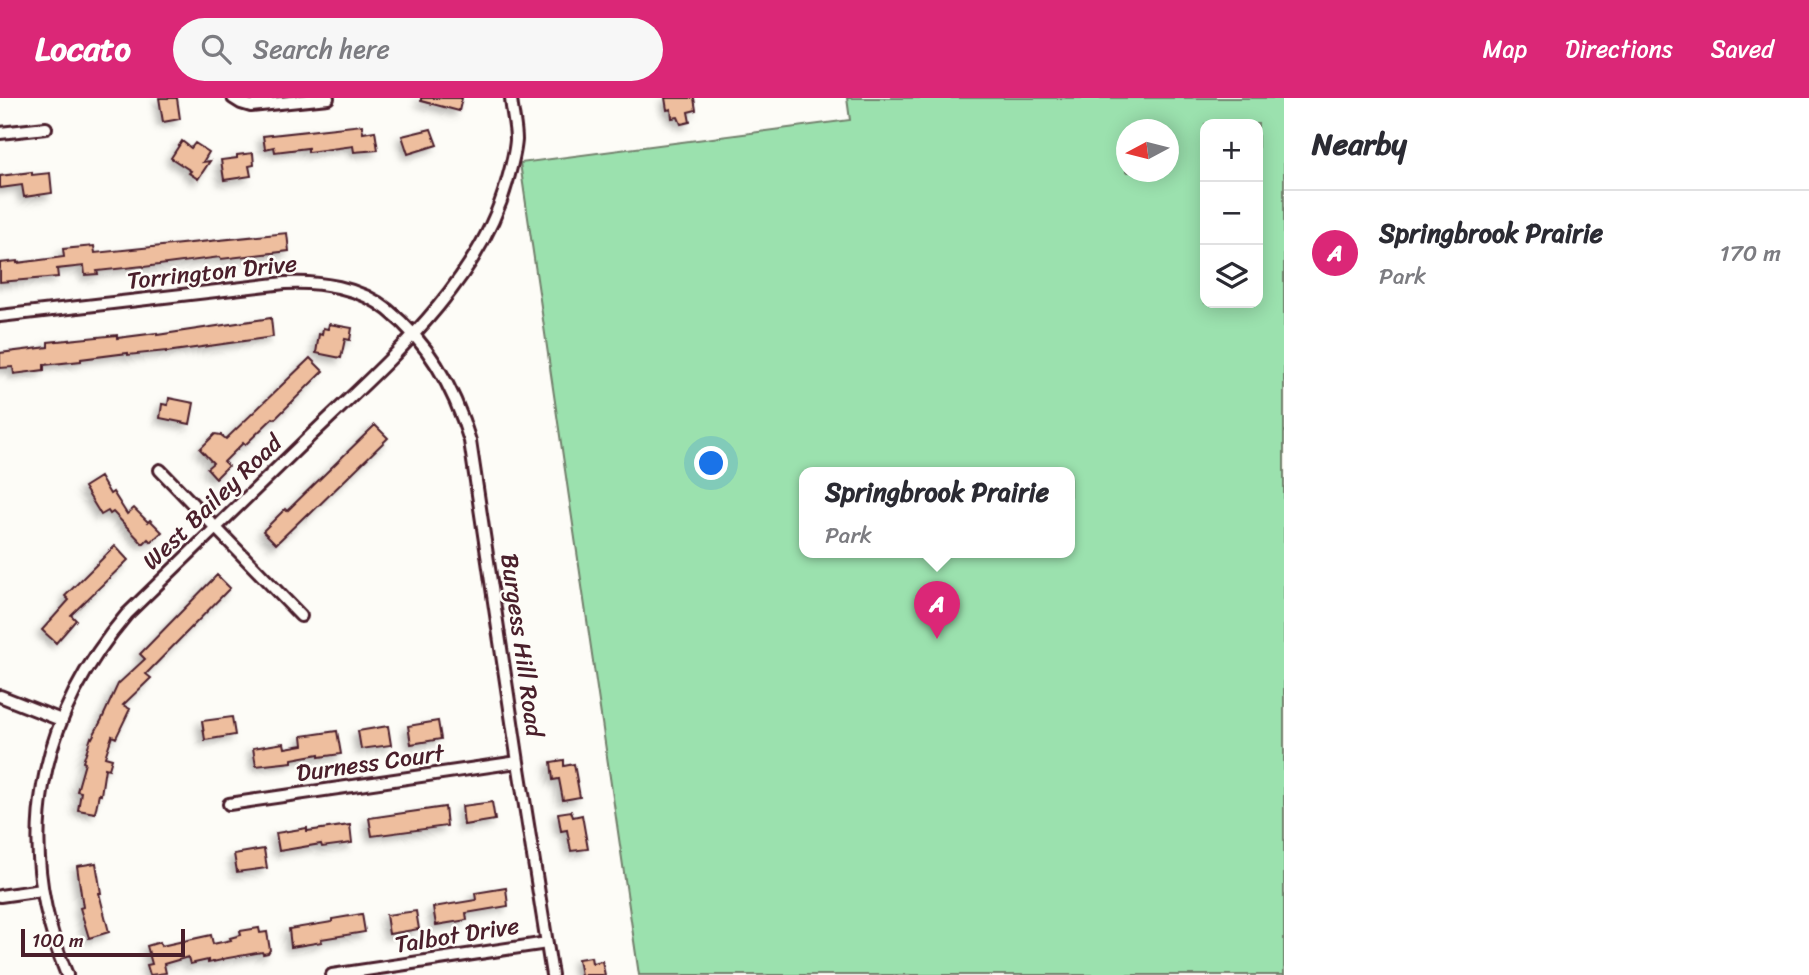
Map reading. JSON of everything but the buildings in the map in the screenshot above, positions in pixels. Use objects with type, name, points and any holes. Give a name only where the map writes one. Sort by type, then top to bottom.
[{"type":"street","points":[[233,98],[251,106],[328,98]]},
{"type":"street","name":"West Bailey Road","points":[[67,975],[48,919],[38,849],[41,801],[47,765],[61,720],[74,691],[89,664],[127,614],[413,334],[456,285],[472,261],[498,209],[512,164],[516,139],[511,98]]},
{"type":"street","points":[[0,133],[46,128]]},
{"type":"street","name":"Torrington Drive","points":[[0,316],[285,283],[315,283],[339,287],[377,302],[413,334]]},
{"type":"street","name":"Burgess Hill Road","points":[[413,334],[446,380],[470,441],[552,975]]},
{"type":"street","points":[[160,470],[301,615]]},
{"type":"street","points":[[0,696],[61,720]]},
{"type":"street","name":"Durness Court","points":[[229,804],[518,762]]},
{"type":"street","points":[[0,896],[42,890]]},
{"type":"street","name":"Talbot Drive","points":[[332,975],[547,943]]},
{"type":"green space","points":[[847,98],[1284,98],[1284,975],[639,975],[520,163],[850,120]]},
{"type":"place","name":"Springbrook Prairie","points":[[937,639]]}]
